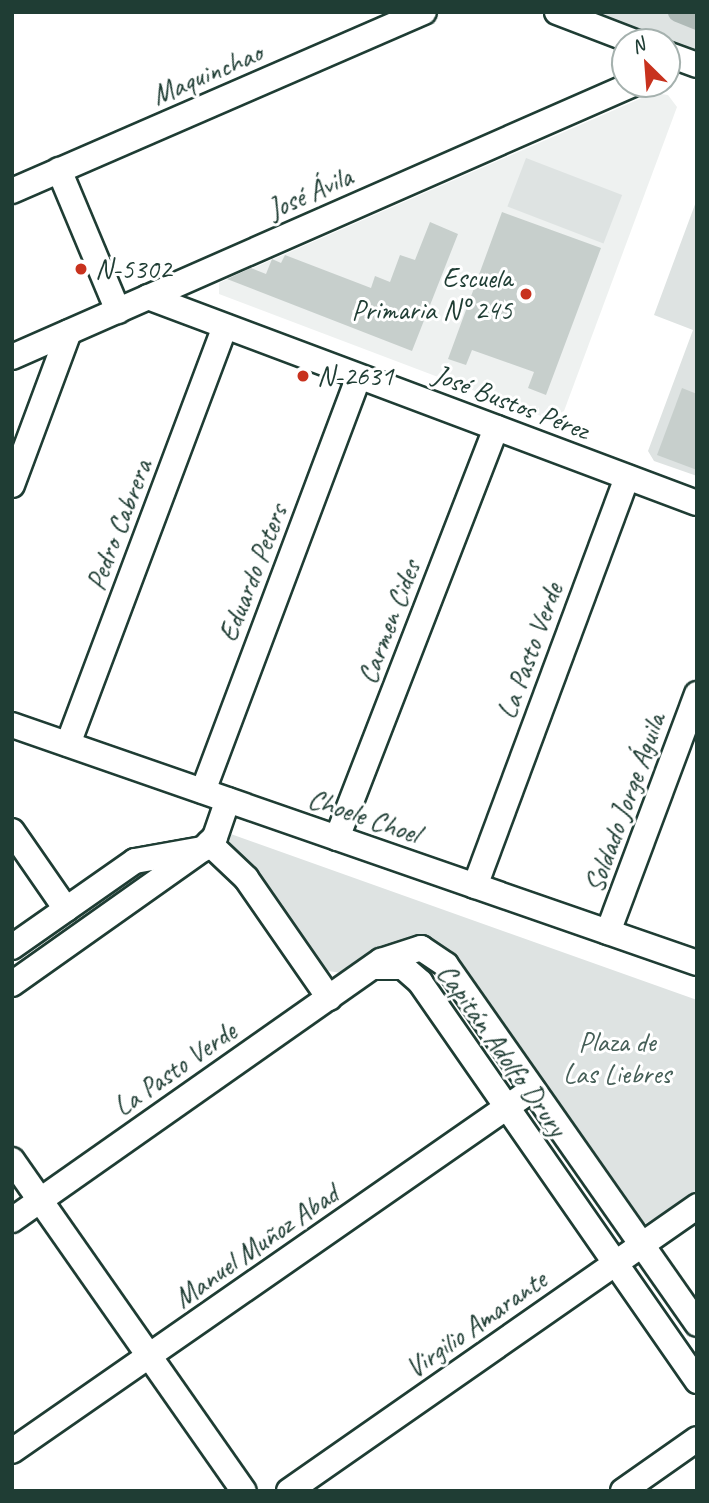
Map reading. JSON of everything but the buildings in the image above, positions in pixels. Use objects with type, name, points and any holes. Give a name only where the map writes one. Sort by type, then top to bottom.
[{"type":"street","name":"Maquinchao","points":[[12,191],[424,12]]},
{"type":"street","points":[[557,12],[611,33]]},
{"type":"street","name":"José Ávila","points":[[12,357],[611,94]]},
{"type":"street","points":[[60,170],[118,310]]},
{"type":"street","name":"José Bustos Pérez","points":[[148,297],[697,503]]},
{"type":"street","name":"Pedro Cabrera","points":[[68,744],[225,327]]},
{"type":"street","points":[[12,485],[69,332]]},
{"type":"street","name":"Eduardo Peters","points":[[203,791],[359,377]]},
{"type":"street","name":"Carmen Cides","points":[[337,838],[496,428]]},
{"type":"street","name":"La Pasto Verde","points":[[475,886],[627,477]]},
{"type":"street","name":"Soldado Jorge Águila","points":[[608,932],[697,694]]},
{"type":"street","name":"Choele Choel","points":[[12,725],[697,963]]},
{"type":"street","points":[[12,984],[206,846],[228,800]]},
{"type":"street","points":[[12,831],[66,909]]},
{"type":"street","points":[[12,947],[143,858],[206,846],[246,878],[329,998]]},
{"type":"street","name":"Capitán Adolfo Drury","points":[[373,967],[411,949],[438,956],[697,1324]]},
{"type":"street","name":"Capitán Adolfo Drury","points":[[373,967],[394,964],[412,973],[697,1381]]},
{"type":"street","name":"La Pasto Verde","points":[[12,1220],[373,967]]},
{"type":"street","name":"Manuel Muñoz Abad","points":[[12,1451],[533,1089]]},
{"type":"street","points":[[12,1160],[244,1491]]},
{"type":"street","name":"Virgilio Amarante","points":[[289,1491],[697,1206]]},
{"type":"street","points":[[623,1491],[697,1439]]},
{"type":"shaded area","name":"Escuela Primaria N° 245","points":[[642,98],[670,98],[677,107],[564,411],[549,419],[219,294],[219,283]]},
{"type":"green space","points":[[591,12],[697,12],[697,52],[681,46],[681,28],[633,28]]},
{"type":"green space","points":[[526,158],[622,195],[604,243],[507,207]]},
{"type":"green space","points":[[697,199],[697,476],[654,461],[648,451],[693,330],[654,315]]},
{"type":"green space","name":"Plaza de Las Liebres","points":[[228,833],[697,1000],[697,1194],[641,1226],[411,939],[341,973],[322,970],[227,843]]},
{"type":"waterway","points":[[677,12],[697,20]]},
{"type":"place","name":"N-5302","points":[[81,269]]},
{"type":"place","name":"Escuela Primaria N° 245","points":[[526,294]]},
{"type":"place","name":"N-2631","points":[[303,376]]}]
